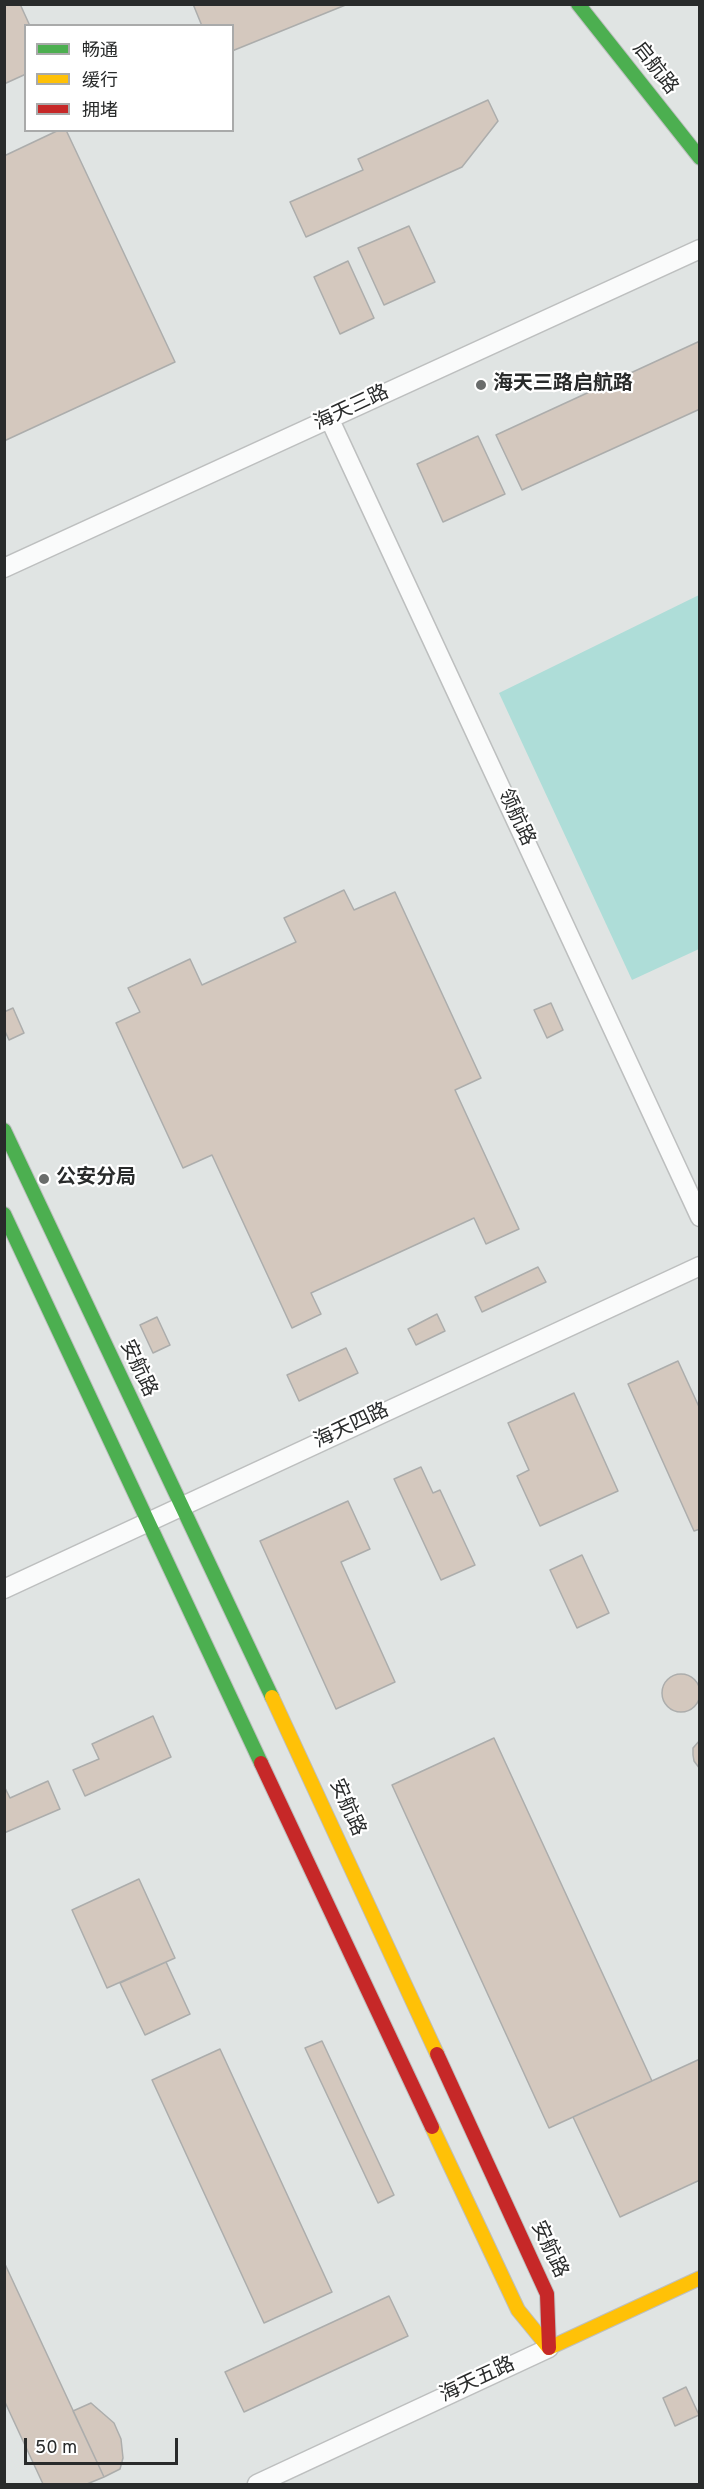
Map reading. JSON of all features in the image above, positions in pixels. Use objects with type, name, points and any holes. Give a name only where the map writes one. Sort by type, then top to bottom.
[{"type":"street","name":"启航路","points":[[578,4],[699,158]]},
{"type":"street","name":"海天三路","points":[[4,568],[699,249]]},
{"type":"street","name":"领航路","points":[[330,420],[699,1217]]},
{"type":"street","name":"安航路","points":[[4,1130],[308,1773],[547,2294],[549,2348]]},
{"type":"street","points":[[4,1214],[518,2310],[549,2348]]},
{"type":"street","name":"海天四路","points":[[4,1589],[699,1266]]},
{"type":"street","name":"海天五路","points":[[257,2484],[699,2278]]},
{"type":"shaded area","points":[[699,595],[699,949],[632,980],[499,693]]},
{"type":"building","points":[[4,4],[20,4],[29,24],[24,24],[24,75],[4,84]]},
{"type":"building","points":[[193,4],[348,4],[234,50],[234,24],[201,24]]},
{"type":"building","points":[[488,100],[498,121],[462,167],[306,237],[290,202],[363,170],[358,159]]},
{"type":"building","points":[[55,132],[67,132],[175,362],[4,441],[4,156]]},
{"type":"building","points":[[409,226],[435,282],[384,305],[358,248]]},
{"type":"building","points":[[348,261],[374,318],[340,334],[314,277]]},
{"type":"building","points":[[700,341],[700,409],[522,490],[496,435]]},
{"type":"building","points":[[478,436],[505,494],[443,522],[417,464]]},
{"type":"building","points":[[344,890],[354,910],[395,892],[481,1078],[455,1090],[519,1229],[486,1244],[474,1218],[311,1293],[321,1314],[292,1328],[212,1155],[183,1168],[116,1023],[140,1012],[128,988],[190,959],[202,985],[296,942],[284,918]]},
{"type":"building","points":[[551,1003],[563,1030],[547,1038],[534,1010]]},
{"type":"building","points":[[13,1008],[24,1033],[9,1040],[4,1029],[4,1012]]},
{"type":"building","points":[[538,1267],[546,1282],[482,1312],[475,1297]]},
{"type":"building","points":[[437,1314],[445,1331],[416,1345],[408,1329]]},
{"type":"building","points":[[157,1317],[170,1345],[153,1353],[140,1325]]},
{"type":"building","points":[[346,1348],[358,1373],[299,1401],[287,1375]]},
{"type":"building","points":[[678,1361],[700,1409],[700,1529],[694,1531],[628,1384]]},
{"type":"building","points":[[574,1393],[618,1491],[540,1526],[517,1476],[529,1470],[508,1423]]},
{"type":"building","points":[[421,1467],[433,1493],[440,1490],[475,1565],[441,1580],[394,1479]]},
{"type":"building","points":[[348,1501],[370,1549],[341,1562],[395,1682],[336,1709],[260,1541]]},
{"type":"building","points":[[582,1555],[609,1613],[577,1628],[550,1570]]},
{"type":"building","points":[[681,1674],[694,1680],[700,1693],[694,1706],[681,1712],[668,1706],[662,1693],[668,1680]]},
{"type":"building","points":[[153,1716],[171,1757],[85,1796],[73,1770],[99,1759],[92,1744]]},
{"type":"building","points":[[494,1738],[652,2081],[549,2128],[392,1785]]},
{"type":"building","points":[[700,1740],[700,1769],[694,1761],[693,1748]]},
{"type":"building","points":[[48,1781],[60,1809],[4,1833],[4,1786],[10,1798]]},
{"type":"building","points":[[139,1879],[175,1958],[107,1988],[72,1910]]},
{"type":"building","points":[[166,1962],[190,2014],[145,2035],[120,1983]]},
{"type":"building","points":[[322,2041],[394,2195],[378,2203],[305,2048]]},
{"type":"building","points":[[220,2049],[332,2292],[264,2323],[152,2080]]},
{"type":"building","points":[[700,2059],[700,2180],[620,2217],[573,2117]]},
{"type":"building","points":[[4,2262],[104,2477],[87,2484],[43,2484],[4,2400]]},
{"type":"building","points":[[389,2296],[408,2336],[244,2412],[225,2372]]},
{"type":"building","points":[[686,2387],[699,2415],[675,2426],[663,2398]]},
{"type":"building","points":[[91,2403],[114,2423],[121,2439],[123,2458],[120,2469],[104,2477],[73,2411]]},
{"type":"traffic: fast","points":[[578,4],[700,158]]},
{"type":"traffic: fast","points":[[4,1130],[272,1697]]},
{"type":"traffic: fast","points":[[4,1214],[261,1763]]},
{"type":"traffic: slow","points":[[272,1697],[437,2054]]},
{"type":"traffic: slow","points":[[432,2127],[518,2310],[549,2348]]},
{"type":"traffic: slow","points":[[549,2348],[700,2278]]},
{"type":"traffic: jam","points":[[261,1763],[432,2127]]},
{"type":"traffic: jam","points":[[437,2054],[547,2294],[549,2348]]},
{"type":"place","name":"海天三路启航路","points":[[481,385]]},
{"type":"place","name":"公安分局","points":[[44,1179]]}]
